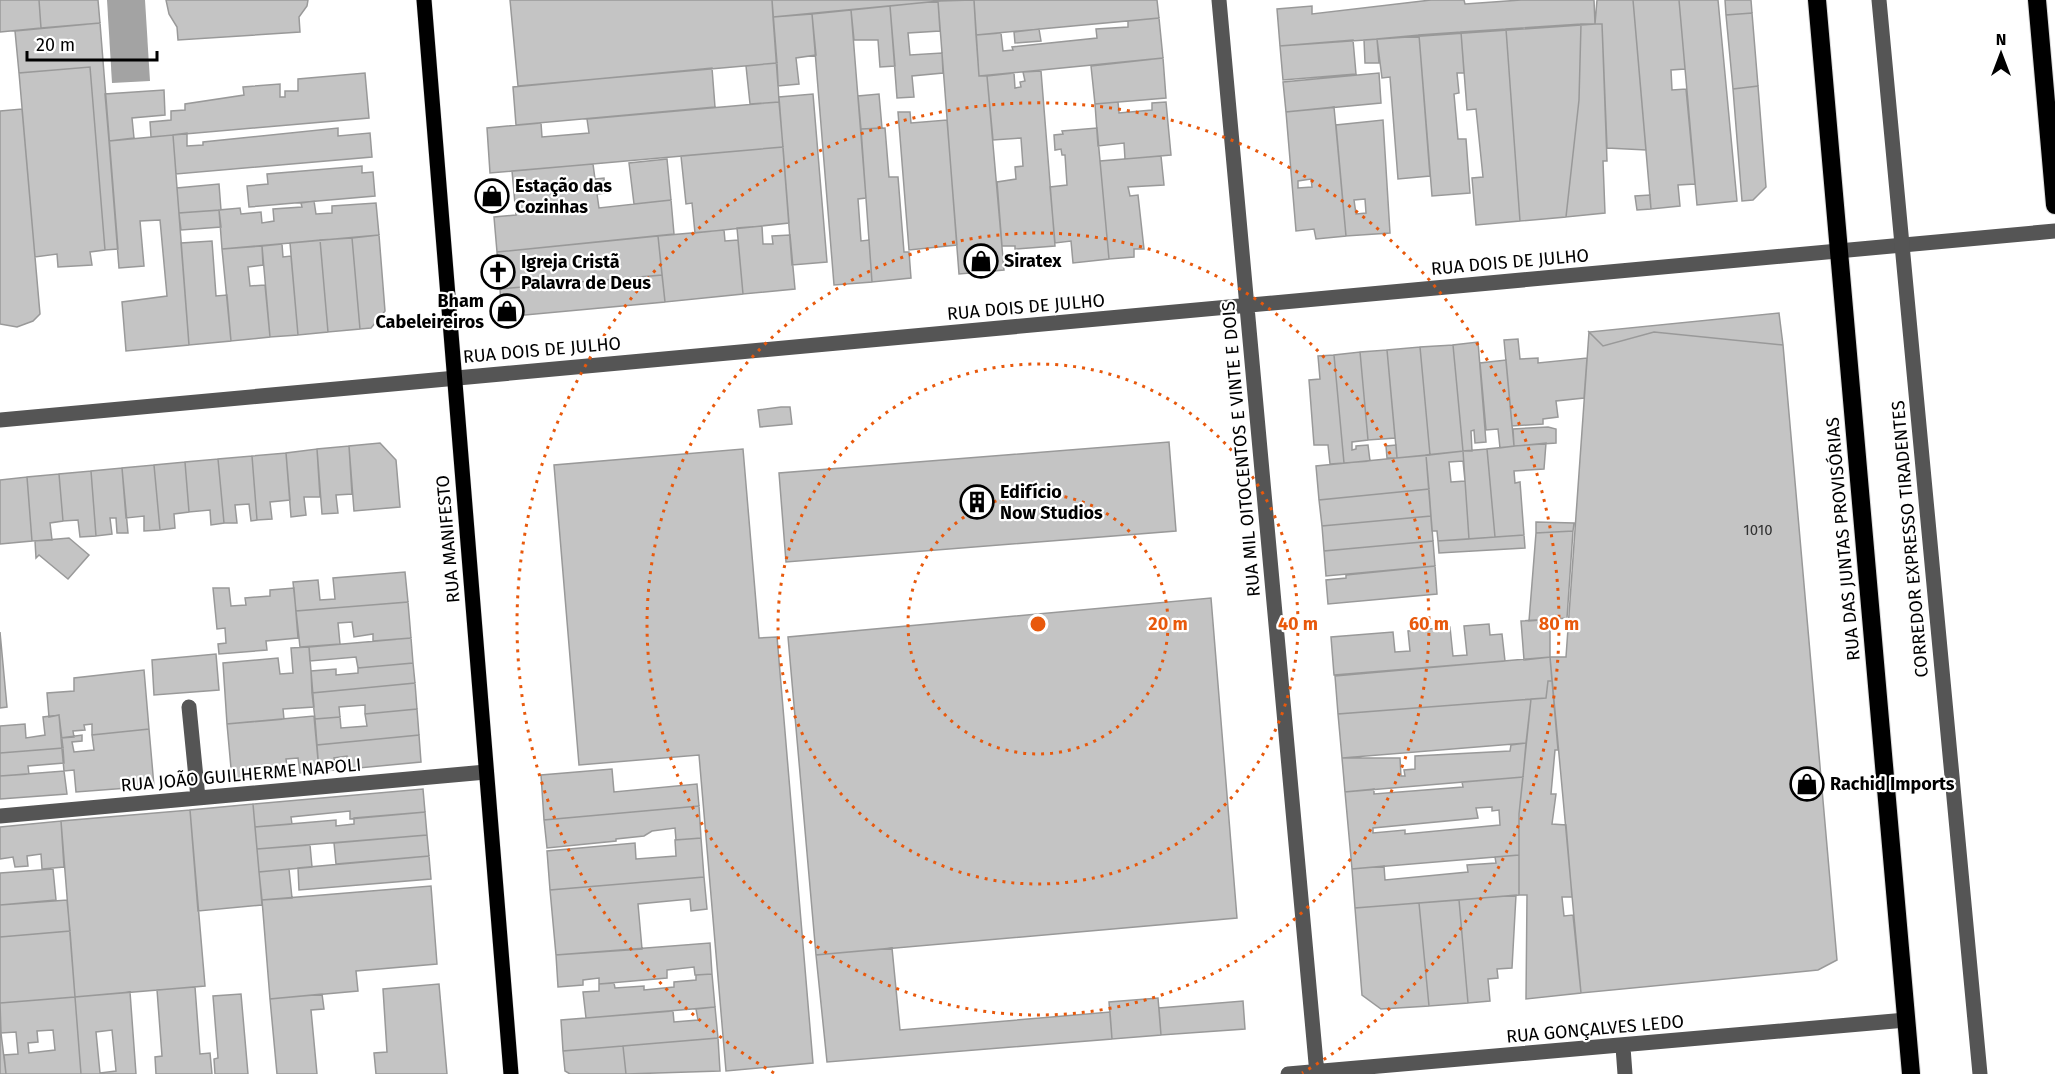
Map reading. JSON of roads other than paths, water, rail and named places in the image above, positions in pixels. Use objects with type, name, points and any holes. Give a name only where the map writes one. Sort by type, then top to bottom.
[{"type":"highway","name":"RUA DAS JUNTAS PROVISÓRIAS","points":[[1816,0],[1911,1074]]},
{"type":"highway","points":[[2037,0],[2055,205]]},
{"type":"main road","name":"RUA MANIFESTO","points":[[424,0],[511,1074]]},
{"type":"street","name":"RUA MIL OITOCENTOS E VINTE E DOIS","points":[[1219,0],[1316,1073]]},
{"type":"street","name":"CORREDOR EXPRESSO TIRADENTES","points":[[1879,0],[1980,1074]]},
{"type":"street","name":"RUA DOIS DE JULHO","points":[[0,420],[2055,231]]},
{"type":"street","points":[[189,707],[198,798]]},
{"type":"street","name":"RUA JOÃO GUILHERME NAPOLI","points":[[0,816],[486,772]]},
{"type":"street","name":"RUA GONÇALVES LEDO","points":[[1288,1074],[1623,1047],[1906,1020]]},
{"type":"street","points":[[1623,1047],[1625,1074]]},
{"type":"place","name":"Estação das Cozinhas","points":[[492,196]]},
{"type":"place","name":"Siratex","points":[[981,261]]},
{"type":"place","name":"Igreja Cristã Palavra de Deus","points":[[498,272]]},
{"type":"place","name":"Bham Cabeleireiros","points":[[507,311]]},
{"type":"place","name":"Edifício Now Studios","points":[[977,502]]},
{"type":"place","name":"Rachid Imports","points":[[1807,784]]}]
